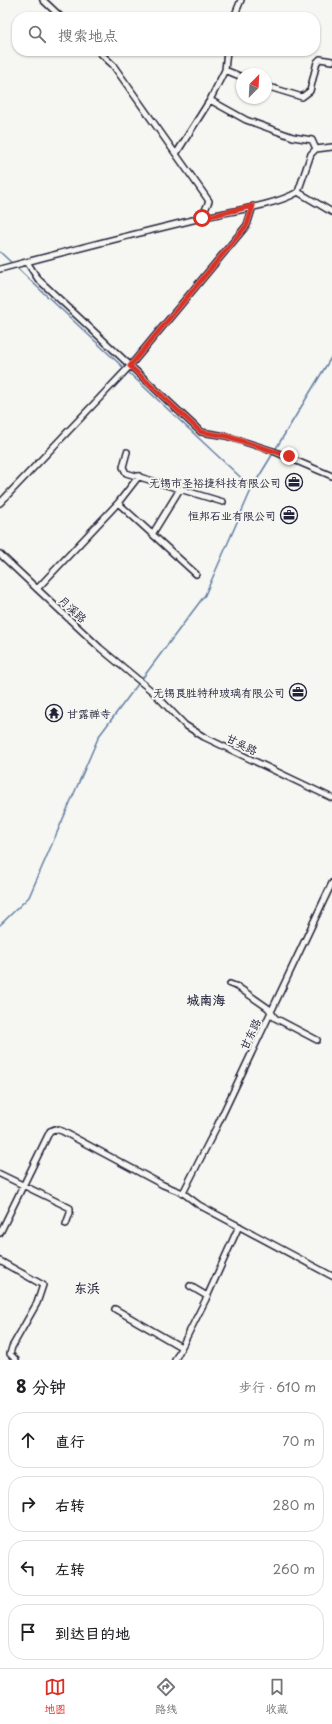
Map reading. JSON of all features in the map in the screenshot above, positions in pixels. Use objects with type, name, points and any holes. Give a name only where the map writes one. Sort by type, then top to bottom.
[{"type":"street","points":[[43,0],[56,12]]},
{"type":"street","points":[[236,12],[241,0]]},
{"type":"street","points":[[103,56],[113,66],[209,201],[202,218]]},
{"type":"street","points":[[176,154],[210,100],[225,70],[227,56]]},
{"type":"street","points":[[272,88],[302,97],[310,91],[317,62],[320,59],[332,61]]},
{"type":"street","points":[[225,70],[236,75]]},
{"type":"street","points":[[210,100],[246,120],[293,137],[312,140],[316,149]]},
{"type":"street","points":[[298,192],[311,154],[316,149],[332,147]]},
{"type":"street","points":[[0,269],[271,202],[298,192]]},
{"type":"street","points":[[298,192],[332,212]]},
{"type":"street","points":[[0,503],[124,373],[247,225],[253,206]]},
{"type":"street","points":[[27,262],[38,279],[129,367],[201,432],[226,436],[257,447],[285,454],[332,476]]},
{"type":"street","points":[[127,452],[124,470],[126,473],[223,502]]},
{"type":"street","points":[[37,589],[118,502],[139,476]]},
{"type":"street","points":[[153,533],[180,489]]},
{"type":"street","points":[[118,502],[196,574]]},
{"type":"street","name":"月溪路","points":[[0,554],[100,648],[153,692]]},
{"type":"street","name":"甘吴路","points":[[153,692],[185,725],[204,737],[332,798]]},
{"type":"street","name":"甘东路","points":[[183,1193],[217,1126],[332,883]]},
{"type":"street","points":[[230,984],[238,987],[268,1008],[275,1018],[317,1040]]},
{"type":"street","points":[[0,1233],[50,1131],[55,1130],[62,1131],[163,1185],[183,1193],[199,1205],[332,1276]]},
{"type":"street","points":[[0,1174],[70,1208],[70,1213],[66,1224]]},
{"type":"street","points":[[176,1360],[239,1226]]},
{"type":"street","points":[[0,1261],[43,1284],[37,1303],[12,1347],[10,1354],[16,1360]]},
{"type":"street","points":[[190,1286],[207,1296]]},
{"type":"street","points":[[115,1309],[181,1347]]},
{"type":"waterway","points":[[0,252],[13,264]]},
{"type":"waterway","points":[[16,267],[252,488]]},
{"type":"waterway","points":[[0,925],[29,897],[99,736],[205,595],[252,488],[332,356]]},
{"type":"place","name":"无锡市圣裕捷科技有限公司","points":[[294,482]]},
{"type":"place","name":"恒邦石业有限公司","points":[[289,515]]},
{"type":"place","name":"无锡良胜特种玻璃有限公司","points":[[298,692]]},
{"type":"place","name":"甘露禅寺","points":[[54,713]]},
{"type":"district","name":"城南海","points":[[206,999]]},
{"type":"district","name":"东浜","points":[[87,1287]]},
{"type":"route","points":[[202,218],[253,206],[247,225],[130,366],[201,432],[226,436],[289,456]]}]
